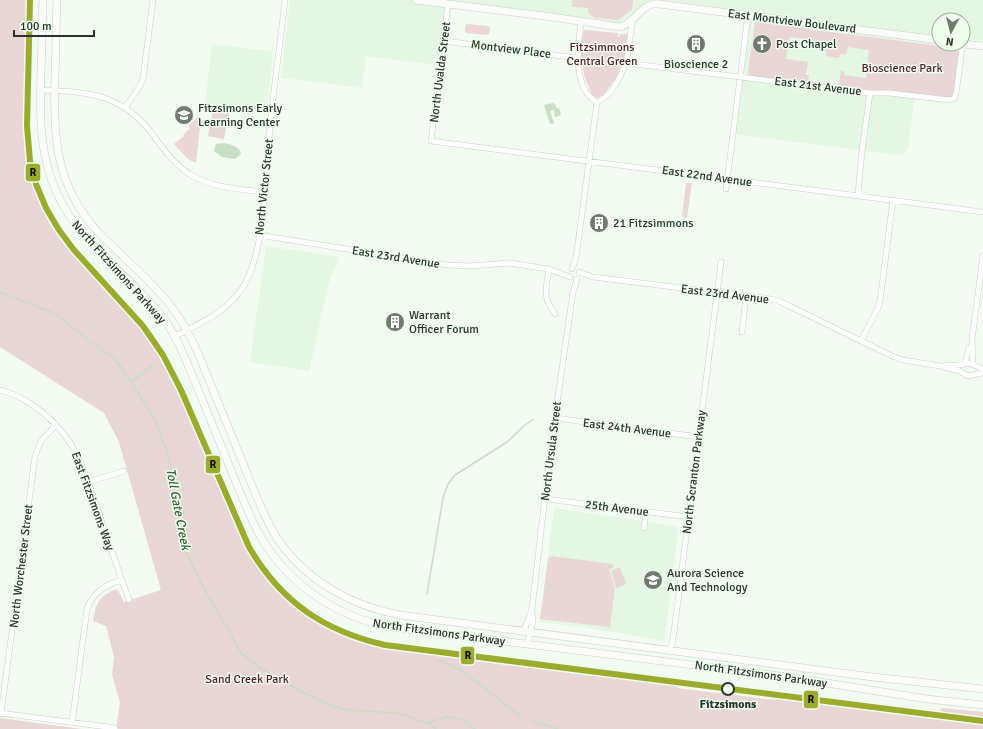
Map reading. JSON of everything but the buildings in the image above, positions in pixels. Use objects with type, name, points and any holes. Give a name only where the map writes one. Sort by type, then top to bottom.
[{"type":"main road","name":"North Fitzsimons Parkway","points":[[43,0],[41,123],[43,146],[51,178],[60,200],[82,234],[94,248],[150,302],[168,326],[186,359],[252,521],[266,546],[294,579],[316,596],[336,609],[350,615],[373,623],[401,628],[795,678],[927,699],[983,705]]},
{"type":"main road","name":"North Fitzsimons Parkway","points":[[57,0],[54,122],[58,153],[66,182],[75,201],[97,231],[161,295],[187,330],[266,517],[278,539],[304,569],[324,585],[343,597],[376,610],[419,618],[873,677],[983,689]]},
{"type":"main road","name":"East Montview Boulevard","points":[[416,0],[557,17],[620,27],[626,25],[644,7],[650,4],[678,3],[748,15],[931,39]]},
{"type":"main road","points":[[971,45],[983,46]]},
{"type":"street","points":[[125,108],[138,89],[143,77],[153,0]]},
{"type":"street","name":"North Victor Street","points":[[174,336],[220,310],[232,300],[240,291],[254,265],[259,235],[285,0]]},
{"type":"street","name":"North Uvalda Street","points":[[431,141],[448,4]]},
{"type":"street","points":[[726,189],[748,15]]},
{"type":"street","points":[[597,102],[609,94],[618,81],[626,63],[632,20]]},
{"type":"street","points":[[581,22],[578,58],[579,70],[583,84],[591,98],[597,102]]},
{"type":"street","name":"Montview Place","points":[[444,41],[578,58]]},
{"type":"street","name":"East 21st Avenue","points":[[626,63],[870,93],[889,93],[952,100],[956,94],[962,52]]},
{"type":"street","points":[[41,90],[98,95],[110,100],[125,108],[138,118],[172,160],[191,175],[214,185],[264,192]]},
{"type":"street","points":[[858,195],[870,93]]},
{"type":"street","points":[[576,258],[580,276],[577,279],[570,277],[569,273],[576,258],[597,102]]},
{"type":"street","name":"East 22nd Avenue","points":[[431,141],[983,212]]},
{"type":"street","points":[[861,341],[878,307],[893,200]]},
{"type":"street","name":"East 23rd Avenue","points":[[259,235],[447,265],[470,266],[509,263],[549,270],[570,277]]},
{"type":"street","points":[[973,374],[975,370],[973,365],[972,339],[983,256]]},
{"type":"street","name":"North Scranton Parkway","points":[[669,651],[672,643],[689,517],[721,262]]},
{"type":"street","points":[[571,270],[575,268],[579,271]]},
{"type":"street","points":[[549,270],[546,297],[549,306],[555,314]]},
{"type":"street","name":"East 23rd Avenue","points":[[557,272],[571,270]]},
{"type":"street","name":"East 23rd Avenue","points":[[579,271],[593,277]]},
{"type":"street","name":"North Ursula Street","points":[[570,277],[573,292]]},
{"type":"street","name":"East 23rd Avenue","points":[[577,279],[593,277],[771,299],[781,302],[892,356],[903,360],[940,366],[962,372]]},
{"type":"street","name":"North Ursula Street","points":[[522,632],[526,628],[531,610],[555,418],[573,292],[577,279]]},
{"type":"street","points":[[742,332],[746,296]]},
{"type":"street","points":[[972,339],[962,372],[967,376],[983,373]]},
{"type":"street","points":[[964,364],[970,363],[983,369]]},
{"type":"street","name":"East 23rd Avenue","points":[[940,366],[964,364]]},
{"type":"street","name":"East Fitzsimons Way","points":[[0,390],[10,393],[42,412],[56,425],[73,447],[88,482],[129,600]]},
{"type":"street","name":"East 24th Avenue","points":[[555,418],[699,437]]},
{"type":"street","name":"North Worchester Street","points":[[1,713],[35,456],[41,441],[56,425]]},
{"type":"street","points":[[88,482],[124,471]]},
{"type":"street","name":"25th Avenue","points":[[546,499],[689,517]]},
{"type":"street","points":[[644,528],[646,511]]},
{"type":"street","points":[[72,723],[86,614],[89,603],[93,596],[100,590],[122,580]]},
{"type":"street","name":"North Ursula Street","points":[[527,644],[533,621],[531,610]]},
{"type":"street","points":[[1,713],[115,728]]},
{"type":"shaded area","points":[[290,0],[983,0],[983,41],[971,40],[971,12],[931,12],[931,52],[959,52],[915,96],[908,148],[904,153],[896,155],[733,134],[748,15],[654,3],[625,25],[452,5],[444,66],[366,56],[362,88],[281,78]]},
{"type":"shaded area","points":[[212,44],[271,51],[273,53],[267,111],[205,103]]},
{"type":"shaded area","points":[[553,103],[557,109],[559,108],[561,115],[555,117],[554,110],[550,111],[554,123],[550,124],[544,105]]},
{"type":"shaded area","points":[[226,143],[232,145],[240,150],[241,154],[235,159],[222,157],[214,151],[216,144]]},
{"type":"shaded area","points":[[266,246],[339,257],[329,282],[309,371],[250,362]]},
{"type":"shaded area","points":[[554,508],[676,526],[678,530],[665,641],[609,631],[540,622]]},
{"type":"green space","name":"Sand Creek Park","points":[[0,0],[27,0],[25,110],[26,152],[34,190],[42,209],[52,227],[66,246],[132,318],[158,353],[175,384],[232,518],[248,551],[272,586],[303,614],[320,625],[339,634],[359,642],[379,647],[678,685],[678,688],[685,689],[775,700],[775,697],[922,716],[931,719],[940,717],[941,708],[983,712],[983,729],[116,729],[120,702],[112,675],[114,657],[106,626],[93,621],[95,609],[102,597],[117,589],[124,602],[161,590],[119,442],[104,413],[0,347]]},
{"type":"green space","points":[[572,0],[633,0],[632,10],[618,20],[594,18],[588,13],[588,8],[572,7]]},
{"type":"green space","name":"Bioscience Park","points":[[755,22],[931,45],[931,52],[962,52],[954,98],[838,89],[841,71],[844,71],[844,75],[866,78],[869,50],[848,47],[846,55],[840,54],[839,58],[826,56],[826,51],[818,49],[819,41],[789,37],[786,59],[808,62],[806,75],[809,75],[808,85],[747,78]]},
{"type":"green space","points":[[467,24],[488,26],[490,28],[489,34],[466,33],[465,31]]},
{"type":"green space","name":"Fitzsimmons Central Green","points":[[585,30],[618,33],[618,37],[620,34],[626,34],[628,36],[622,66],[604,94],[605,95],[603,97],[600,96],[601,98],[594,97],[594,95],[592,96],[590,94],[591,93],[584,75],[582,61],[580,61],[582,33],[584,34],[583,32]]},
{"type":"green space","points":[[214,106],[230,109],[224,139],[208,136]]},
{"type":"green space","points":[[197,118],[201,119],[196,163],[188,159],[174,144],[184,136],[183,135],[190,128],[188,126]]},
{"type":"green space","points":[[686,183],[692,183],[687,218],[682,217]]},
{"type":"green space","points":[[551,556],[613,564],[613,568],[609,569],[615,588],[610,627],[540,619],[548,559]]},
{"type":"green space","points":[[620,567],[626,584],[616,588],[611,571]]},
{"type":"green space","points":[[0,718],[82,729],[0,729]]},
{"type":"waterway","name":"Toll Gate Creek","points":[[0,292],[56,314],[88,340],[115,359],[124,371],[154,418],[166,448],[172,471],[181,536],[188,556],[206,593],[242,654],[259,667],[300,691],[332,706],[348,710],[398,713],[427,723],[436,729]]},
{"type":"waterway","points":[[130,381],[141,375],[153,364]]},
{"type":"waterway","points":[[427,594],[443,498],[448,484],[455,475],[507,442],[525,425],[534,419]]},
{"type":"waterway","points":[[439,660],[451,665],[472,678],[521,716]]},
{"type":"waterway","points":[[427,723],[447,717],[462,720],[475,729]]},
{"type":"waterway","points":[[532,721],[558,729]]},
{"type":"transit line","name":"R","points":[[30,0],[27,126],[30,161],[36,184],[46,208],[59,230],[74,250],[143,326],[163,355],[181,390],[249,547],[275,584],[306,611],[343,632],[385,645],[983,721]]},
{"type":"place","name":"Bioscience 2","points":[[696,44]]},
{"type":"place","name":"Post Chapel","points":[[762,44]]},
{"type":"place","name":"Fitzsimons Early Learning Center","points":[[184,115]]},
{"type":"place","name":"21 Fitzsimmons","points":[[599,223]]},
{"type":"place","name":"Warrant Officer Forum","points":[[395,322]]},
{"type":"place","name":"Aurora Science And Technology","points":[[653,580]]},
{"type":"place","name":"Fitzsimons","points":[[728,689]]}]
